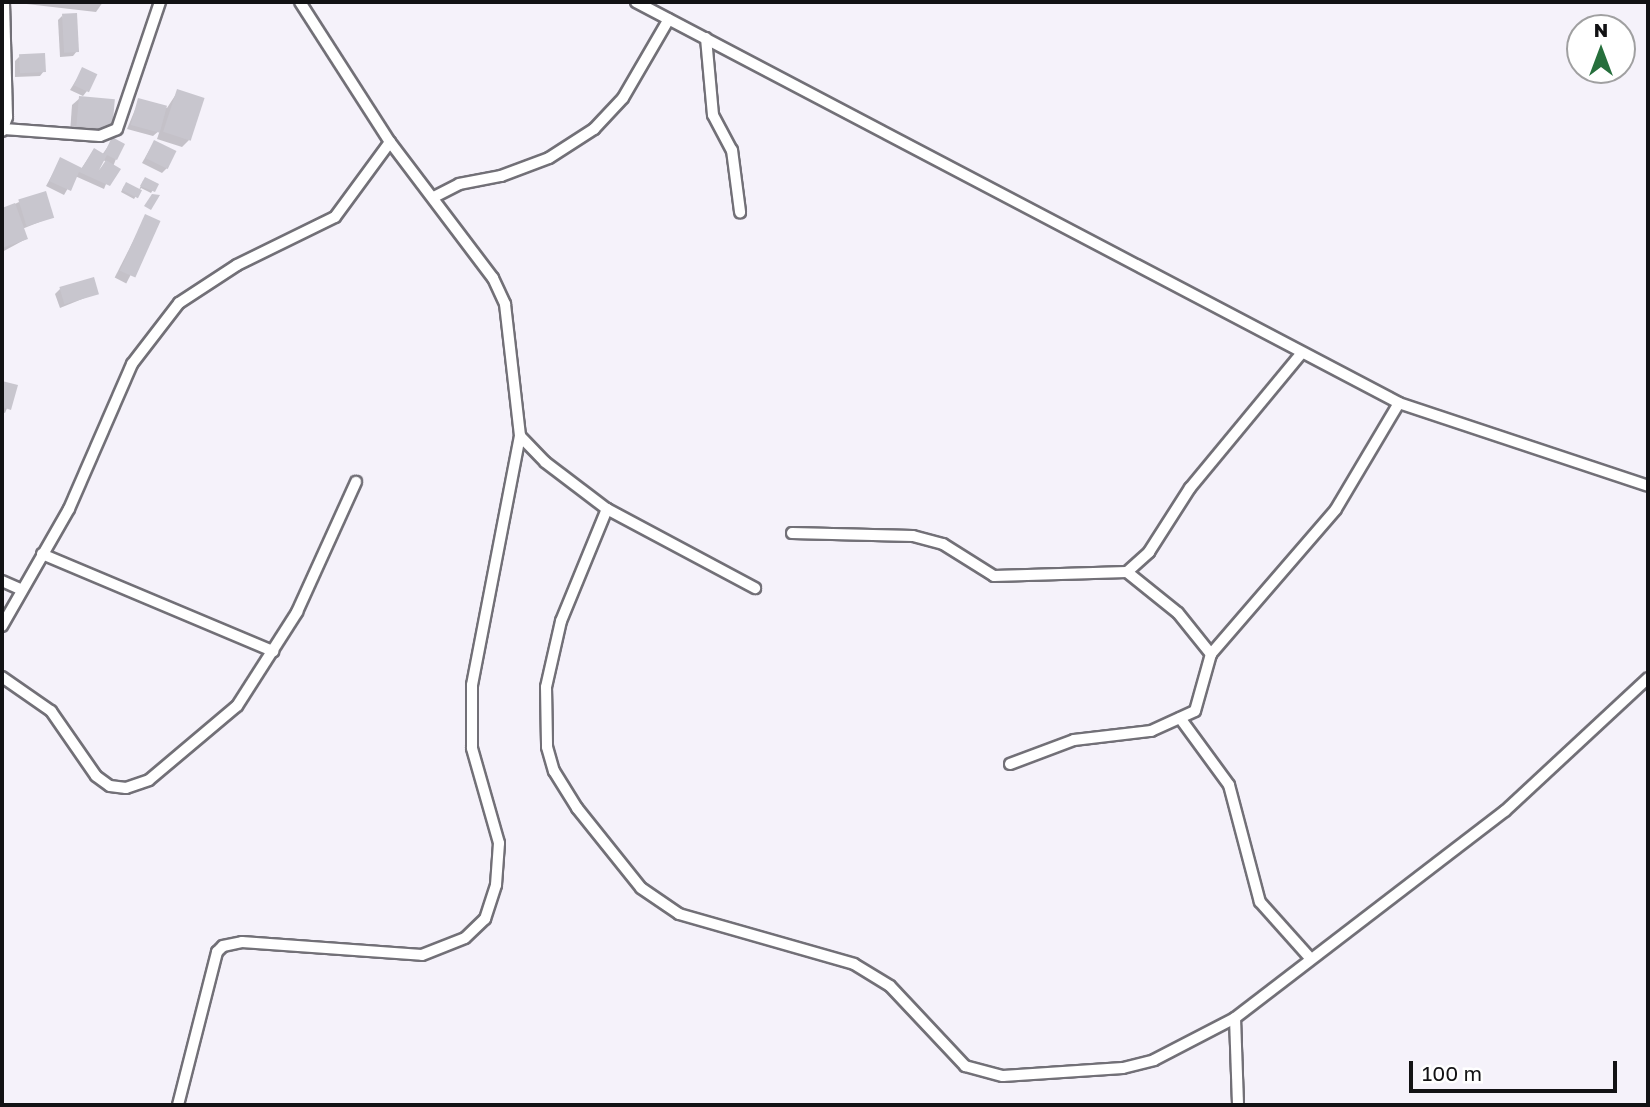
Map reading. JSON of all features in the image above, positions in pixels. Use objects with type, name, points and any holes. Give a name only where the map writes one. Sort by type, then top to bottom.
[{"type":"street","points":[[4,2],[3,130],[100,136],[117,128],[160,2]]},
{"type":"street","points":[[178,1105],[217,952],[223,946],[242,942],[422,955],[465,938],[485,919],[496,885],[499,843],[472,748],[472,685],[520,436],[505,304],[493,278],[390,142],[300,2]]},
{"type":"street","points":[[636,2],[1082,233],[1300,355],[1399,403],[1648,486]]},
{"type":"street","points":[[434,197],[459,184],[501,176],[549,158],[594,129],[623,99],[669,19]]},
{"type":"street","points":[[706,38],[713,115],[732,150],[740,212]]},
{"type":"street","points":[[2,626],[20,589],[69,509],[132,364],[179,303],[237,265],[335,216],[390,142]]},
{"type":"street","points":[[1127,572],[1149,551],[1190,488],[1300,355]]},
{"type":"street","points":[[1010,764],[1074,740],[1151,731],[1195,711],[1211,653],[1336,509],[1399,403]]},
{"type":"street","points":[[520,436],[545,462],[607,509],[755,588]]},
{"type":"street","points":[[2,677],[51,711],[96,776],[110,786],[126,788],[149,780],[200,741],[237,706],[297,612],[356,482]]},
{"type":"street","points":[[607,509],[551,653],[546,687],[547,747],[554,771],[577,808],[641,888],[680,914],[853,964],[890,986],[965,1066],[1003,1076],[1123,1068],[1154,1060],[1235,1018],[1505,811],[1648,678]]},
{"type":"street","points":[[792,533],[913,536],[943,544],[994,576],[1127,572],[1178,613],[1211,653]]},
{"type":"street","points":[[41,555],[273,650]]},
{"type":"street","points":[[2,581],[20,589]]},
{"type":"street","points":[[1180,718],[1230,785],[1260,902],[1310,958]]},
{"type":"street","points":[[1235,1018],[1238,1105]]},
{"type":"building","points":[[77,13],[79,52],[64,53],[62,14]]},
{"type":"building","points":[[45,53],[46,72],[20,73],[19,54]]},
{"type":"building","points":[[82,67],[97,74],[89,92],[74,85]]},
{"type":"building","points":[[177,89],[205,98],[191,141],[163,132]]},
{"type":"building","points":[[79,96],[115,99],[112,129],[76,126]]},
{"type":"building","points":[[138,98],[167,106],[160,133],[131,125]]},
{"type":"building","points":[[112,137],[125,144],[117,160],[107,155],[98,172],[106,160],[121,169],[110,186],[79,172],[71,191],[49,181],[60,157],[82,168],[94,148],[104,154]]},
{"type":"building","points":[[154,140],[176,151],[168,169],[145,158]]},
{"type":"building","points":[[145,177],[159,184],[155,192],[140,186]]},
{"type":"building","points":[[126,182],[142,190],[138,198],[122,190]]},
{"type":"building","points":[[46,191],[54,218],[26,226],[18,199]]},
{"type":"building","points":[[152,194],[160,195],[151,210],[144,206]]},
{"type":"building","points":[[15,203],[28,239],[2,248],[2,208]]},
{"type":"building","points":[[145,214],[161,221],[135,278],[120,271]]},
{"type":"building","points":[[94,277],[99,294],[64,304],[59,287]]},
{"type":"building","points":[[2,381],[18,385],[11,410],[2,407]]}]
